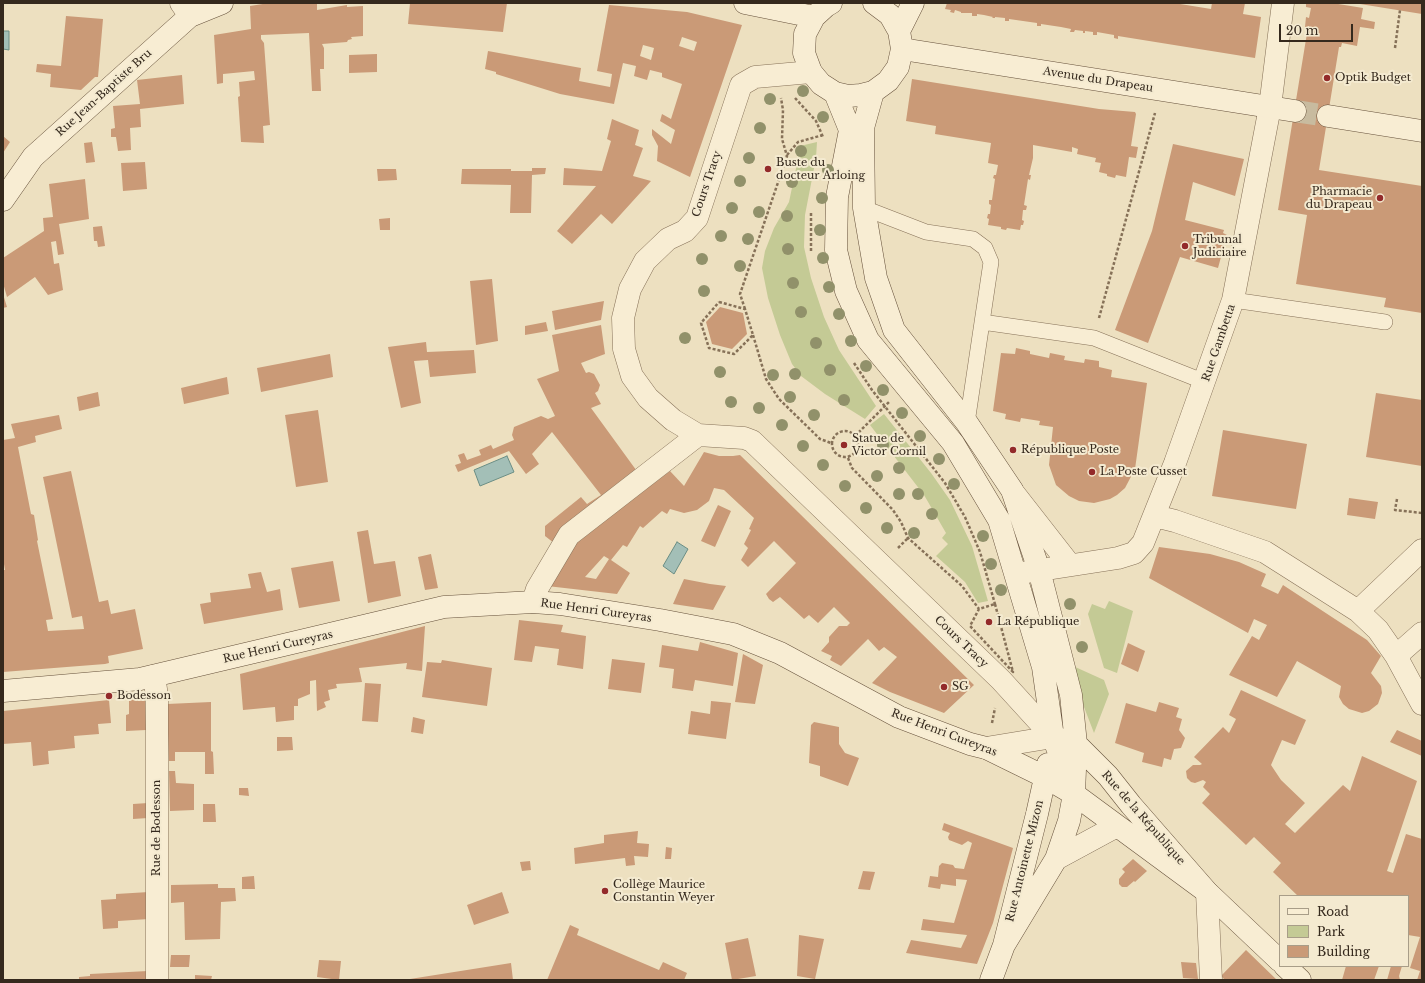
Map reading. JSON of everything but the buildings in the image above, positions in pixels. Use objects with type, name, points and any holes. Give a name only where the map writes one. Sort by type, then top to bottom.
[{"type":"main road","name":"Rue Jean-Baptiste Bru","points":[[3,200],[33,157],[186,9],[222,3]]},
{"type":"main road","points":[[745,3],[814,17]]},
{"type":"main road","points":[[831,3],[814,17],[805,34],[804,53],[810,72],[821,84],[835,93],[848,96],[861,96],[873,92],[888,82],[898,67],[900,40],[913,3]]},
{"type":"main road","points":[[874,3],[890,15],[900,40]]},
{"type":"main road","name":"Rue Gambetta","points":[[1016,574],[1118,558],[1134,553],[1143,543],[1155,516],[1205,382],[1233,300],[1270,107],[1283,3]]},
{"type":"main road","name":"Avenue du Drapeau","points":[[900,40],[1161,90],[1295,111]]},
{"type":"main road","name":"Cours Tracy","points":[[810,72],[755,77],[741,86],[697,218],[685,231],[668,239],[645,261],[630,289],[623,318],[624,349],[632,376],[648,398],[673,420],[698,435],[744,438],[752,441],[1001,680],[1053,737]]},
{"type":"main road","points":[[873,92],[863,128],[864,208],[876,278],[894,330],[968,423],[1012,490],[1070,565]]},
{"type":"main road","points":[[835,93],[850,130],[837,197],[836,250],[846,291],[868,340],[953,442],[999,520],[1043,667],[1053,737],[1074,794]]},
{"type":"main road","points":[[1328,116],[1422,131]]},
{"type":"main road","points":[[533,602],[536,589],[569,535],[698,435]]},
{"type":"main road","points":[[1012,490],[1039,570],[1070,695],[1076,744],[1074,794]]},
{"type":"main road","points":[[1155,516],[1175,520],[1265,552],[1358,611],[1378,630],[1396,656],[1422,704]]},
{"type":"main road","points":[[1358,611],[1422,550]]},
{"type":"main road","name":"Rue Henri Cureyras","points":[[3,691],[124,681],[154,676],[444,607],[533,602],[560,604],[660,620],[733,634],[780,653],[899,717],[970,744],[986,748],[1045,777],[1074,794]]},
{"type":"main road","points":[[1396,656],[1422,633]]},
{"type":"main road","name":"Rue de Bodesson","points":[[154,676],[157,696],[157,980]]},
{"type":"main road","points":[[986,748],[1053,737],[1076,744]]},
{"type":"main road","name":"Rue Antoinette Mizon","points":[[991,980],[1004,945],[1045,777],[1053,737]]},
{"type":"main road","name":"Rue de la République","points":[[1076,744],[1108,776],[1131,805],[1207,892],[1279,960]]},
{"type":"main road","points":[[1074,794],[1099,794],[1131,805]]},
{"type":"main road","name":"Rue Antoinette Mizon","points":[[1004,945],[1056,859],[1069,821],[1074,794]]},
{"type":"main road","name":"Rue de la République","points":[[1074,794],[1207,892]]},
{"type":"main road","points":[[1056,859],[1118,826]]},
{"type":"main road","points":[[1207,892],[1212,980]]},
{"type":"main road","points":[[1286,967],[1300,980]]},
{"type":"lane","points":[[864,208],[926,232],[973,239],[985,248],[991,262],[968,423]]},
{"type":"lane","points":[[1233,300],[1386,322]]},
{"type":"lane","points":[[982,322],[1094,338],[1205,382]]},
{"type":"path","points":[[1395,48],[1400,10]]},
{"type":"path","points":[[779,75],[783,110],[782,138],[787,156],[740,294],[766,379],[771,388],[779,399],[820,439],[831,444]]},
{"type":"path","points":[[1094,338],[1161,90]]},
{"type":"path","points":[[745,309],[719,302],[701,323],[709,348],[715,350],[734,354],[752,335]]},
{"type":"path","points":[[840,432],[851,433],[858,441],[858,447],[848,458],[834,453],[831,444],[832,438],[840,432]]},
{"type":"path","points":[[848,458],[852,468],[893,510],[901,522],[908,538],[962,586],[979,609]]},
{"type":"path","points":[[1397,499],[1395,510],[1422,513]]},
{"type":"path","points":[[995,604],[1013,672],[970,626],[979,609],[995,604]]},
{"type":"green space","points":[[817,142],[816,158],[805,215],[804,247],[811,278],[824,317],[839,350],[876,406],[865,419],[825,394],[801,376],[792,364],[780,335],[768,298],[762,268],[765,251],[774,228],[789,202],[800,146]]},
{"type":"green space","points":[[884,414],[931,473],[950,500],[972,546],[988,601],[978,603],[965,582],[936,556],[948,544],[942,538],[946,533],[924,495],[870,425]]},
{"type":"green space","points":[[1109,601],[1133,611],[1117,673],[1104,668],[1088,614],[1092,604],[1105,609]]},
{"type":"green space","points":[[1073,666],[1104,680],[1109,694],[1094,733],[1084,707]]},
{"type":"water","points":[[3,31],[9,31],[9,50],[3,49]]},
{"type":"water","points":[[507,456],[514,472],[480,486],[474,470]]},
{"type":"water","points":[[677,542],[688,549],[674,574],[663,566]]},
{"type":"tunnel","points":[[1295,111],[1328,116]]},
{"type":"place","name":"Optik Budget","points":[[1327,78]]},
{"type":"place","name":"Buste du docteur Arloing","points":[[768,169]]},
{"type":"place","name":"Pharmacie du Drapeau","points":[[1380,198]]},
{"type":"place","name":"Tribunal Judiciaire","points":[[1185,246]]},
{"type":"place","name":"Statue de Victor Cornil","points":[[844,445]]},
{"type":"place","name":"République Poste","points":[[1013,450]]},
{"type":"place","name":"La Poste Cusset","points":[[1092,472]]},
{"type":"place","name":"La République","points":[[989,622]]},
{"type":"place","name":"SG","points":[[944,687]]},
{"type":"place","name":"Bodesson","points":[[109,696]]},
{"type":"place","name":"Collège Maurice Constantin Weyer","points":[[605,891]]}]
